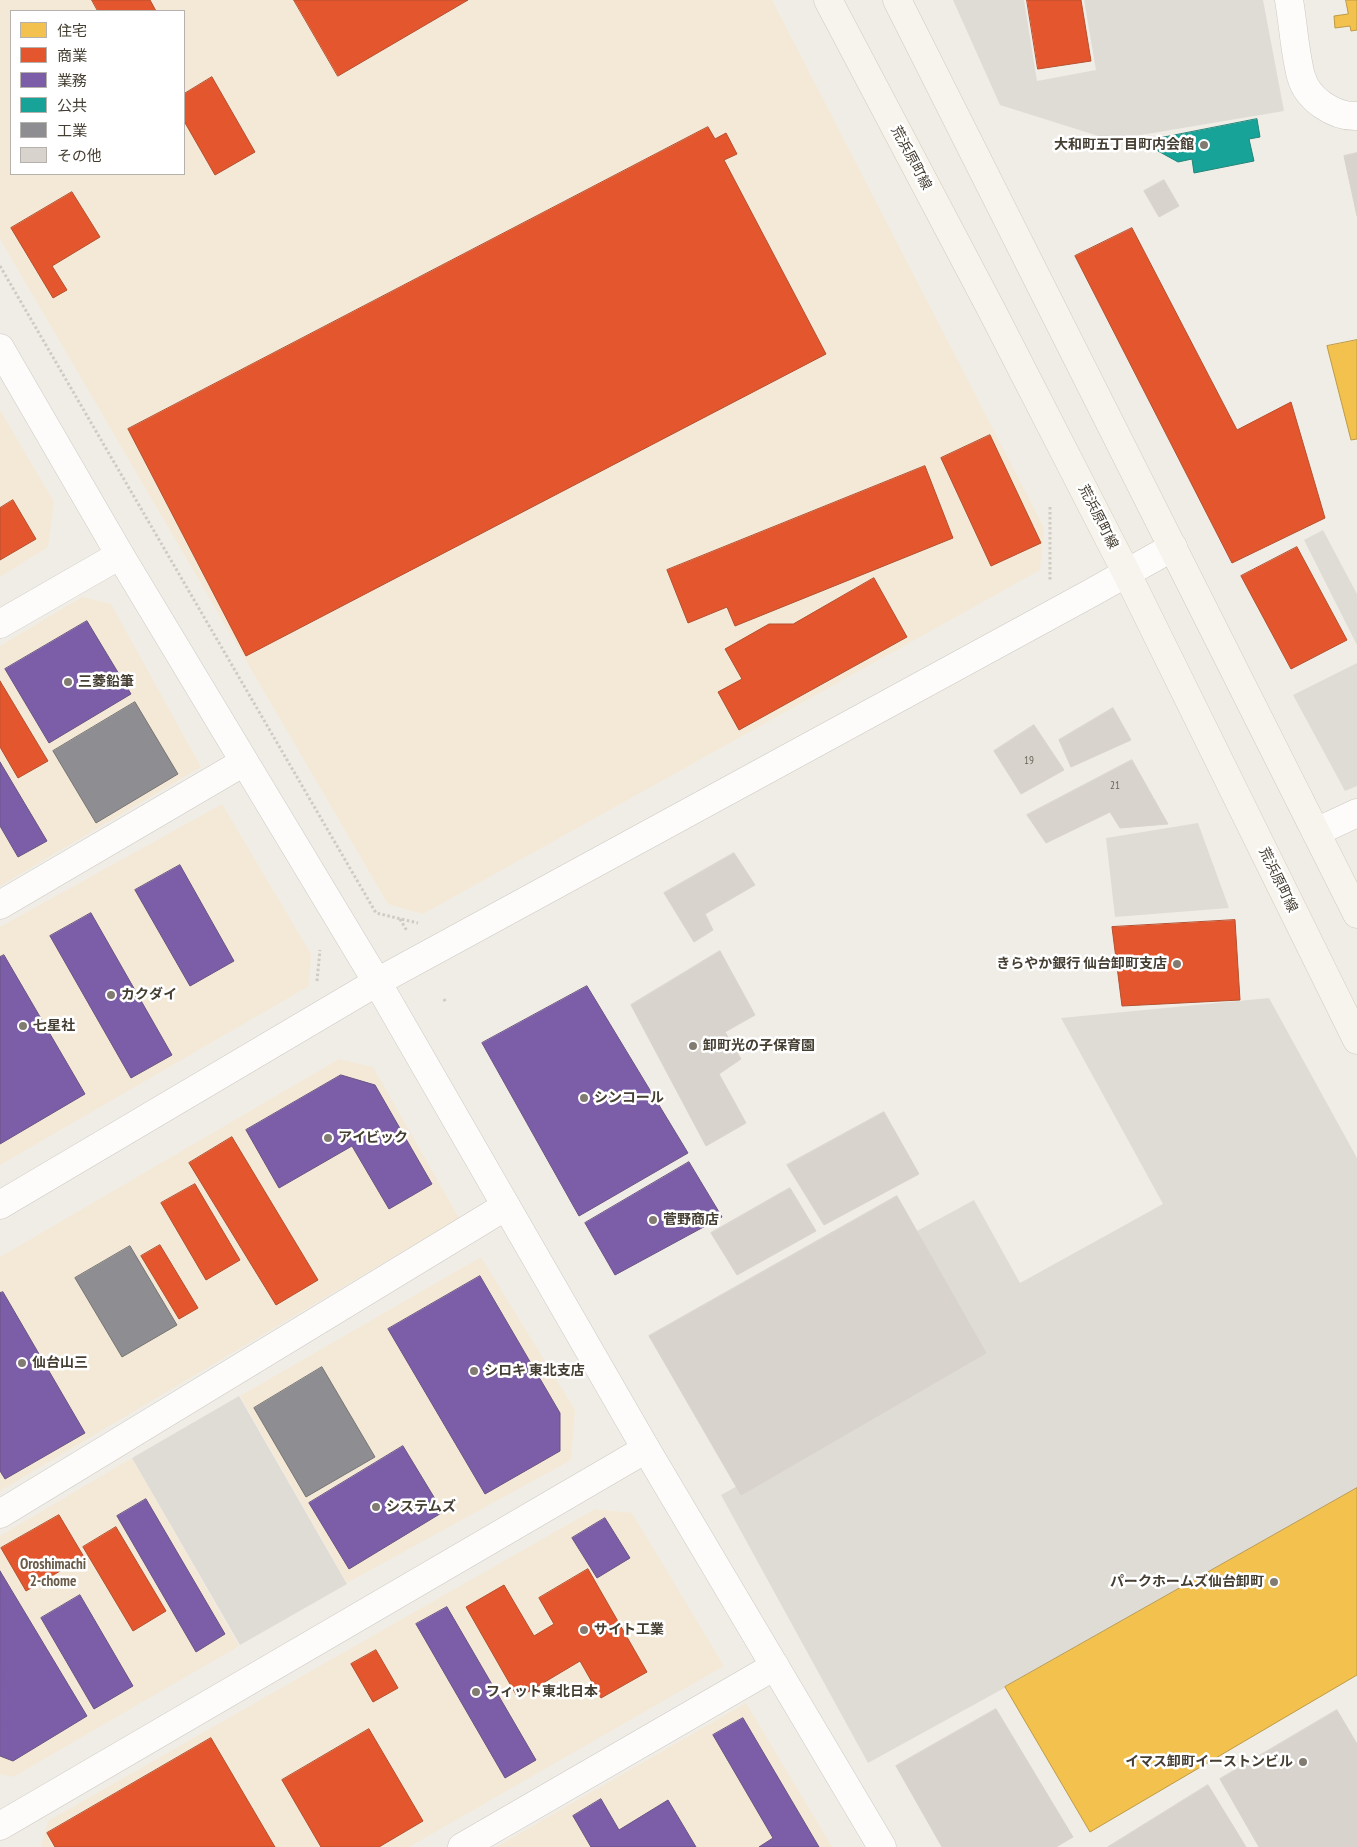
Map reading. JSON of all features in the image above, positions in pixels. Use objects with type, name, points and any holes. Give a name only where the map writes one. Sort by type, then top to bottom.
[{"type":"main road","name":"荒浜原町線","points":[[828,0],[991,308],[1127,574],[1357,1040]]},
{"type":"main road","points":[[897,0],[1357,914]]},
{"type":"street","points":[[1289,0],[1301,78],[1314,97],[1328,109],[1341,114],[1357,116]]},
{"type":"street","points":[[0,348],[120,555],[377,982],[646,1449],[882,1847]]},
{"type":"street","points":[[0,1205],[377,982],[1127,574],[1173,547]]},
{"type":"street","points":[[0,624],[120,555]]},
{"type":"street","points":[[0,905],[244,762]]},
{"type":"street","points":[[1316,832],[1357,813]]},
{"type":"street","points":[[0,1514],[506,1206]]},
{"type":"street","points":[[0,1826],[646,1449]]},
{"type":"street","points":[[462,1847],[775,1666]]},
{"type":"path","points":[[0,266],[376,914],[423,923]]},
{"type":"path","points":[[1050,507],[1050,582]]},
{"type":"path","points":[[400,919],[407,932]]},
{"type":"path","points":[[444,999],[446,1003]]},
{"type":"shaded area","points":[[0,0],[772,0],[1044,528],[1040,570],[423,914],[388,904],[0,239]]},
{"type":"shaded area","points":[[953,0],[1024,0],[1037,81],[1096,70],[1084,0],[1263,0],[1284,111],[1111,140],[1000,105]]},
{"type":"shaded area","points":[[0,410],[54,502],[48,547],[0,577]]},
{"type":"shaded area","points":[[1323,530],[1357,594],[1357,645],[1304,540]]},
{"type":"shaded area","points":[[82,597],[111,604],[201,767],[0,886],[0,646]]},
{"type":"shaded area","points":[[1357,663],[1357,786],[1345,791],[1293,695]]},
{"type":"shaded area","points":[[222,804],[311,954],[309,986],[0,1165],[0,927]]},
{"type":"shaded area","points":[[1198,823],[1229,908],[1115,917],[1106,838]]},
{"type":"shaded area","points":[[1269,998],[1357,1158],[1357,1494],[868,1763],[721,1495],[983,1351],[917,1231],[974,1200],[1020,1283],[1163,1204],[1061,1018]]},
{"type":"shaded area","points":[[339,1059],[373,1067],[459,1218],[0,1491],[0,1257]]},
{"type":"shaded area","points":[[481,1257],[575,1410],[571,1460],[347,1583],[240,1396]]},
{"type":"shaded area","points":[[239,1396],[347,1584],[240,1645],[132,1458]]},
{"type":"shaded area","points":[[132,1458],[239,1646],[13,1777],[0,1774],[0,1536]]},
{"type":"shaded area","points":[[595,1509],[632,1513],[724,1666],[409,1847],[41,1847],[48,1821]]},
{"type":"shaded area","points":[[746,1703],[832,1847],[496,1847]]},
{"type":"building: 住宅","points":[[1346,0],[1357,0],[1357,30],[1351,31],[1350,26],[1335,28],[1334,16],[1348,14]]},
{"type":"building: 住宅","points":[[1357,340],[1357,439],[1351,440],[1327,346]]},
{"type":"building: 住宅","name":"パークホームズ仙台卸町","points":[[1357,1488],[1357,1675],[1090,1832],[1005,1687]]},
{"type":"building: 商業","points":[[92,0],[150,0],[155,10],[97,10]]},
{"type":"building: 商業","points":[[294,0],[468,0],[338,76]]},
{"type":"building: 商業","points":[[1027,0],[1081,0],[1091,61],[1038,69]]},
{"type":"building: 商業","points":[[212,77],[255,152],[215,175],[185,123],[185,93]]},
{"type":"building: 商業","points":[[708,127],[715,139],[726,133],[737,154],[724,160],[826,354],[246,656],[128,429]]},
{"type":"building: 商業","points":[[72,192],[100,237],[52,266],[67,290],[53,298],[11,228]]},
{"type":"building: 商業","points":[[1132,228],[1237,430],[1291,402],[1325,518],[1232,563],[1075,256]]},
{"type":"building: 商業","points":[[990,435],[1041,543],[991,566],[941,458]]},
{"type":"building: 商業","points":[[925,466],[953,538],[735,626],[727,607],[688,623],[667,570]]},
{"type":"building: 商業","points":[[13,500],[36,539],[0,560],[0,508]]},
{"type":"building: 商業","points":[[1297,547],[1347,640],[1291,669],[1241,576]]},
{"type":"building: 商業","points":[[874,578],[907,637],[739,730],[718,692],[742,679],[725,649],[769,624],[793,624]]},
{"type":"building: 商業","points":[[0,681],[48,761],[18,778],[0,747]]},
{"type":"building: 商業","name":"きらやか銀行 仙台卸町支店","points":[[1235,920],[1240,1000],[1122,1006],[1112,927]]},
{"type":"building: 商業","points":[[232,1137],[318,1280],[276,1305],[189,1163]]},
{"type":"building: 商業","points":[[195,1184],[240,1260],[206,1280],[161,1203]]},
{"type":"building: 商業","points":[[160,1245],[198,1308],[179,1319],[141,1256]]},
{"type":"building: 商業","points":[[59,1515],[84,1557],[26,1591],[1,1548]]},
{"type":"building: 商業","points":[[116,1527],[166,1611],[133,1631],[83,1547]]},
{"type":"building: 商業","name":"サイト工業","points":[[588,1569],[647,1672],[601,1698],[580,1661],[518,1698],[466,1607],[504,1585],[534,1636],[554,1624],[539,1598]]},
{"type":"building: 商業","points":[[376,1650],[398,1688],[373,1702],[351,1664]]},
{"type":"building: 商業","points":[[369,1729],[423,1821],[379,1847],[321,1847],[282,1780]]},
{"type":"building: 商業","points":[[211,1738],[275,1847],[55,1847],[47,1833]]},
{"type":"building: 業務","name":"三菱鉛筆","points":[[87,621],[131,694],[49,743],[5,669]]},
{"type":"building: 業務","points":[[0,762],[47,841],[18,857],[0,826]]},
{"type":"building: 業務","points":[[180,865],[234,961],[190,986],[135,890]]},
{"type":"building: 業務","name":"カクダイ","points":[[91,913],[172,1055],[131,1078],[50,936]]},
{"type":"building: 業務","name":"七星社","points":[[4,955],[85,1094],[0,1144],[0,957]]},
{"type":"building: 業務","name":"シンコール","points":[[587,986],[688,1153],[579,1216],[482,1043]]},
{"type":"building: 業務","name":"アイビック","points":[[341,1075],[375,1085],[432,1184],[389,1209],[352,1146],[279,1188],[246,1130]]},
{"type":"building: 業務","name":"菅野商店","points":[[689,1162],[722,1217],[615,1275],[585,1223]]},
{"type":"building: 業務","name":"シロキ 東北支店","points":[[480,1276],[560,1413],[560,1451],[485,1494],[388,1329]]},
{"type":"building: 業務","name":"仙台山三","points":[[3,1292],[85,1433],[5,1479],[0,1471],[0,1293]]},
{"type":"building: 業務","name":"システムズ","points":[[403,1446],[443,1512],[349,1569],[309,1503]]},
{"type":"building: 業務","points":[[146,1499],[225,1634],[196,1652],[117,1516]]},
{"type":"building: 業務","points":[[605,1518],[630,1558],[597,1578],[572,1538]]},
{"type":"building: 業務","points":[[0,1571],[87,1716],[13,1761],[0,1756]]},
{"type":"building: 業務","points":[[80,1595],[133,1686],[94,1709],[41,1618]]},
{"type":"building: 業務","name":"フィット東北日本","points":[[447,1607],[536,1760],[505,1778],[416,1624]]},
{"type":"building: 業務","points":[[743,1718],[819,1847],[759,1847],[773,1838],[713,1735]]},
{"type":"building: 業務","points":[[601,1799],[619,1830],[668,1800],[696,1847],[591,1847],[573,1816]]},
{"type":"building: 公共","name":"大和町五丁目町内会館","points":[[1257,119],[1260,137],[1249,139],[1254,161],[1194,173],[1192,159],[1178,162],[1158,151],[1156,139]]},
{"type":"building: 工業","points":[[135,702],[178,774],[96,823],[53,751]]},
{"type":"building: 工業","points":[[130,1246],[177,1325],[122,1357],[75,1278]]},
{"type":"building: 工業","points":[[322,1367],[375,1457],[306,1497],[254,1408]]},
{"type":"building: その他","points":[[1357,153],[1357,216],[1344,156]]},
{"type":"building: その他","points":[[1164,180],[1179,206],[1159,217],[1144,191]]},
{"type":"building: その他","points":[[1113,708],[1131,740],[1071,767],[1059,740]]},
{"type":"building: その他","points":[[1034,725],[1064,770],[1021,794],[994,751]]},
{"type":"building: その他","points":[[1132,760],[1168,824],[1120,828],[1110,812],[1046,843],[1027,815]]},
{"type":"building: その他","points":[[734,853],[755,885],[705,914],[713,930],[694,942],[664,893]]},
{"type":"building: その他","name":"卸町光の子保育園","points":[[720,951],[755,1015],[725,1032],[741,1059],[719,1074],[746,1123],[706,1146],[631,1005]]},
{"type":"building: その他","points":[[884,1112],[919,1174],[824,1225],[787,1165]]},
{"type":"building: その他","points":[[790,1188],[816,1231],[737,1275],[711,1233]]},
{"type":"building: その他","points":[[897,1196],[986,1353],[741,1495],[649,1336]]},
{"type":"building: その他","points":[[996,1709],[1073,1837],[1056,1847],[942,1847],[896,1766]]},
{"type":"building: その他","name":"イマス卸町イーストンビル","points":[[1337,1710],[1357,1744],[1357,1847],[1259,1847],[1220,1779]]},
{"type":"building: その他","points":[[1208,1785],[1246,1847],[1108,1847]]},
{"type":"place","name":"大和町五丁目町内会館","points":[[1204,145]]},
{"type":"place","name":"三菱鉛筆","points":[[68,682]]},
{"type":"place","name":"きらやか銀行 仙台卸町支店","points":[[1177,964]]},
{"type":"place","name":"カクダイ","points":[[111,995]]},
{"type":"place","name":"七星社","points":[[23,1026]]},
{"type":"place","name":"卸町光の子保育園","points":[[693,1046]]},
{"type":"place","name":"シンコール","points":[[584,1098]]},
{"type":"place","name":"アイビック","points":[[328,1138]]},
{"type":"place","name":"菅野商店","points":[[653,1220]]},
{"type":"place","name":"仙台山三","points":[[22,1363]]},
{"type":"place","name":"シロキ 東北支店","points":[[474,1371]]},
{"type":"place","name":"システムズ","points":[[376,1507]]},
{"type":"place","name":"パークホームズ仙台卸町","points":[[1274,1582]]},
{"type":"place","name":"サイト工業","points":[[584,1630]]},
{"type":"place","name":"フィット東北日本","points":[[476,1692]]},
{"type":"place","name":"イマス卸町イーストンビル","points":[[1303,1762]]},
{"type":"district","name":"Oroshimachi 2-chome","points":[[53,1574]]}]
